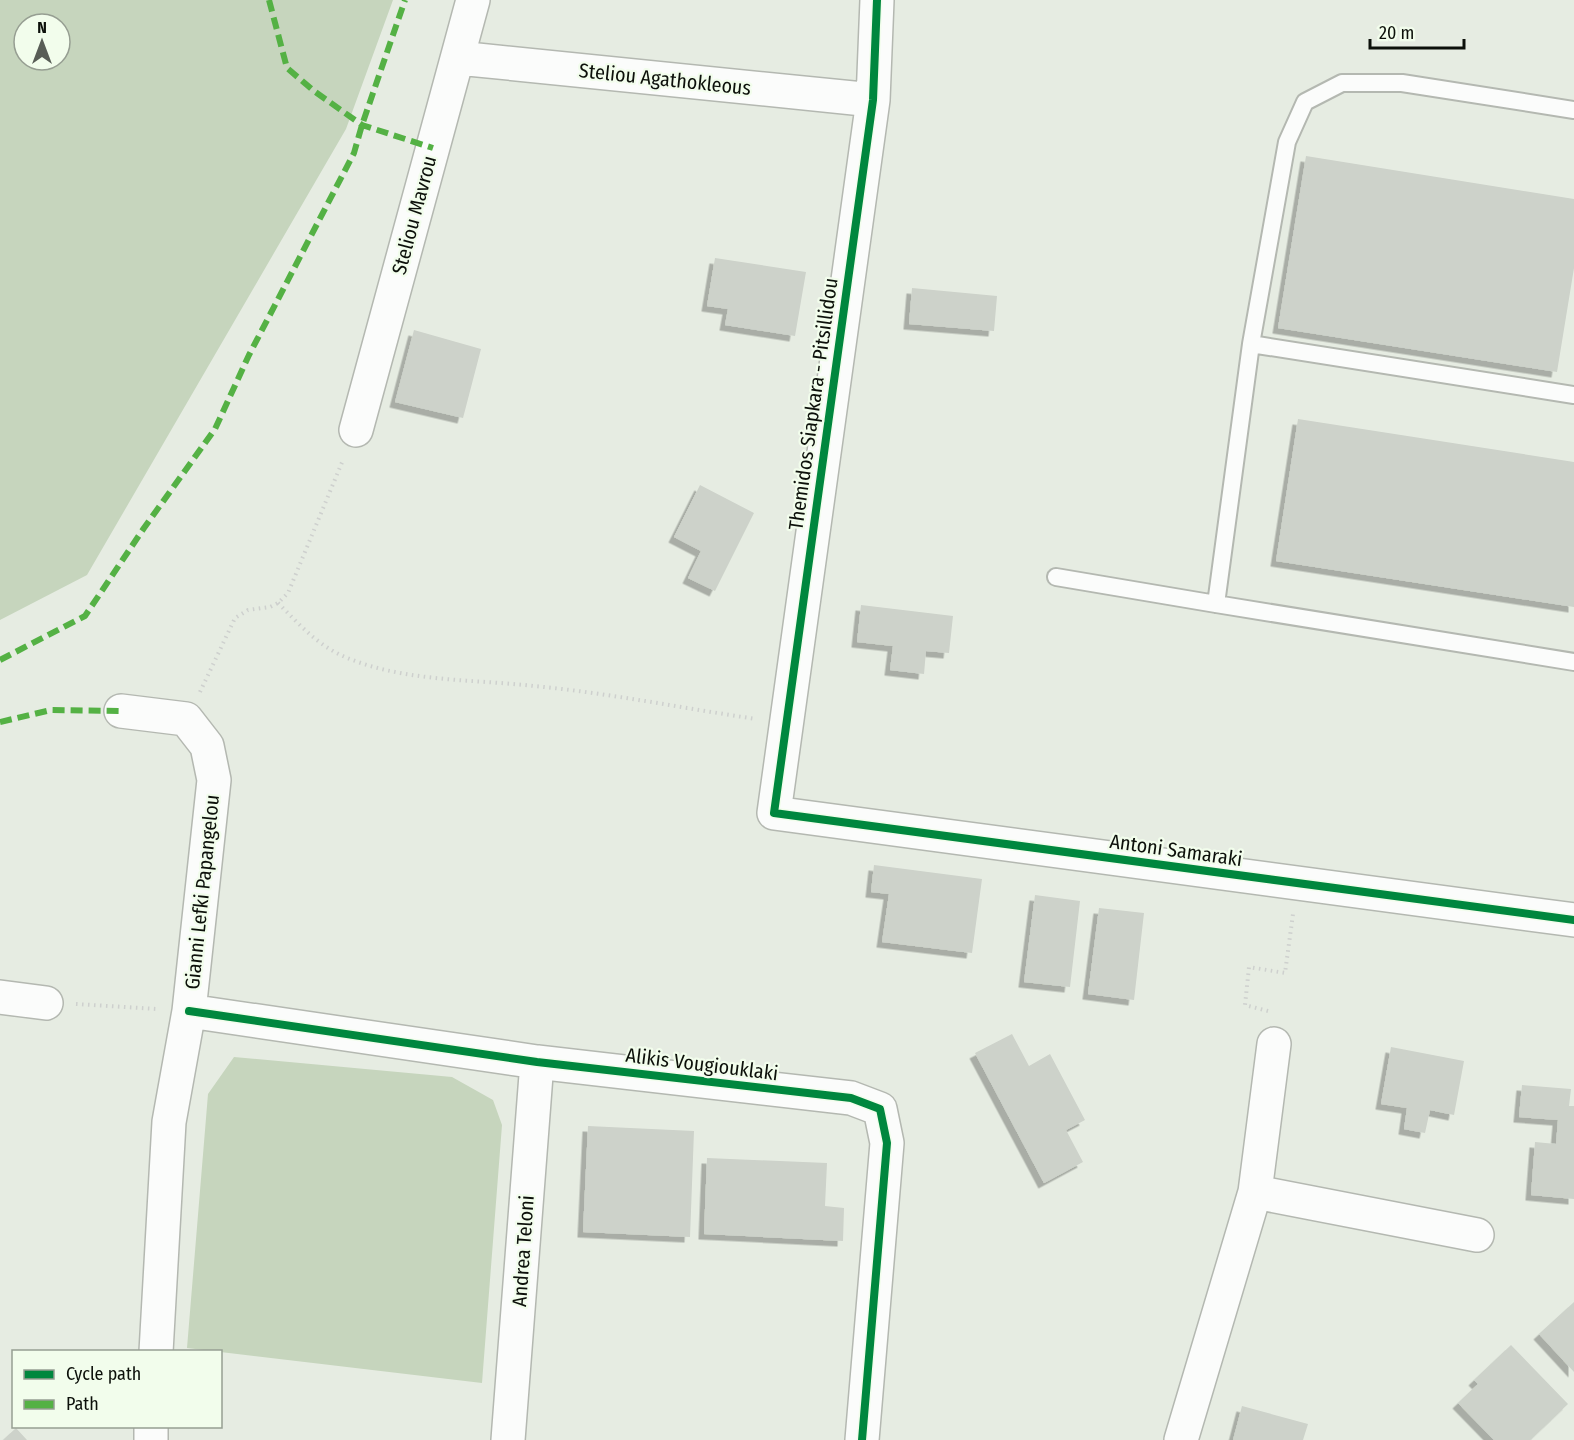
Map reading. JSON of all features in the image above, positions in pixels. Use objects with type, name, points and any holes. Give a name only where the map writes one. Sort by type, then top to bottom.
[{"type":"street","name":"Steliou Mavrou","points":[[356,430],[473,0]]},
{"type":"street","name":"Themidos Siapkara - Pitsillidou","points":[[774,813],[873,100],[877,0]]},
{"type":"street","name":"Steliou Agathokleous","points":[[458,58],[873,100]]},
{"type":"street","points":[[122,711],[186,719]]},
{"type":"street","name":"Gianni Lefki Papangelou","points":[[156,1350],[169,1122],[189,1011],[214,780],[207,746],[186,719]]},
{"type":"street","name":"Antoni Samaraki","points":[[774,813],[1574,920]]},
{"type":"street","points":[[0,997],[46,1003]]},
{"type":"street","name":"Alikis Vougiouklaki","points":[[189,1011],[537,1062],[851,1098],[880,1109],[887,1143],[862,1440]]},
{"type":"street","points":[[1181,1440],[1255,1192],[1274,1044]]},
{"type":"street","name":"Andrea Teloni","points":[[508,1440],[537,1062]]},
{"type":"street","points":[[1255,1192],[1477,1235]]},
{"type":"lane","points":[[1216,604],[1251,344],[1287,142],[1305,102],[1342,83],[1402,83],[1574,110]]},
{"type":"lane","points":[[1251,344],[1574,395]]},
{"type":"lane","points":[[1056,577],[1574,662]]},
{"type":"path","points":[[186,719],[236,618],[248,610],[270,607],[288,593],[356,430]]},
{"type":"path","points":[[278,603],[312,638],[344,656],[384,670],[436,678],[535,686],[786,724]]},
{"type":"path","points":[[1274,1044],[1279,1014],[1245,1005],[1249,967],[1285,973],[1290,940]]},
{"type":"path","points":[[46,1003],[189,1011]]},
{"type":"green space","points":[[0,0],[393,0],[346,129],[87,575],[0,620]]},
{"type":"green space","points":[[234,1057],[452,1077],[493,1100],[502,1125],[482,1383],[222,1352],[222,1350],[187,1348],[208,1094]]},
{"type":"building","points":[[1306,156],[1574,199],[1574,268],[1557,372],[1278,328]]},
{"type":"building","points":[[715,258],[806,272],[795,336],[725,325],[728,309],[707,306]]},
{"type":"building","points":[[912,288],[997,296],[994,331],[909,324]]},
{"type":"building","points":[[414,330],[481,349],[463,418],[395,402]]},
{"type":"building","points":[[1298,419],[1574,462],[1574,607],[1276,561]]},
{"type":"building","points":[[700,485],[754,513],[715,591],[688,578],[701,551],[674,537]]},
{"type":"building","points":[[861,605],[953,616],[949,653],[926,651],[924,674],[890,670],[893,646],[857,642]]},
{"type":"building","points":[[874,865],[982,879],[972,953],[882,942],[889,894],[871,892]]},
{"type":"building","points":[[1035,895],[1080,901],[1070,987],[1024,982]]},
{"type":"building","points":[[1099,908],[1144,913],[1134,1000],[1088,994]]},
{"type":"building","points":[[1012,1034],[1029,1066],[1050,1054],[1085,1120],[1066,1130],[1083,1162],[1044,1183],[975,1053]]},
{"type":"building","points":[[1391,1047],[1464,1061],[1454,1115],[1430,1110],[1425,1133],[1404,1129],[1407,1108],[1381,1104]]},
{"type":"building","points":[[1522,1085],[1571,1089],[1569,1106],[1574,1106],[1574,1199],[1531,1195],[1535,1142],[1556,1144],[1558,1120],[1519,1117]]},
{"type":"building","points":[[588,1126],[694,1131],[690,1237],[583,1232]]},
{"type":"building","points":[[707,1158],[827,1163],[825,1206],[844,1208],[843,1241],[704,1234]]},
{"type":"building","points":[[1574,1302],[1574,1372],[1539,1334]]},
{"type":"building","points":[[1511,1345],[1568,1404],[1530,1440],[1494,1440],[1458,1403],[1478,1384],[1474,1380]]},
{"type":"building","points":[[1242,1406],[1308,1424],[1303,1440],[1233,1440]]},
{"type":"building","points":[[16,1428],[27,1440],[3,1440]]},
{"type":"marked path","points":[[269,0],[287,68],[314,91],[362,125],[433,148]]},
{"type":"marked path","points":[[0,660],[85,616],[215,429],[249,355],[354,153],[405,0]]},
{"type":"marked path","points":[[0,722],[51,710],[121,711]]},
{"type":"cycle path","points":[[877,0],[873,100],[774,813],[1574,920]]},
{"type":"cycle path","points":[[189,1011],[537,1062],[851,1098],[880,1109],[887,1143],[862,1440]]}]
